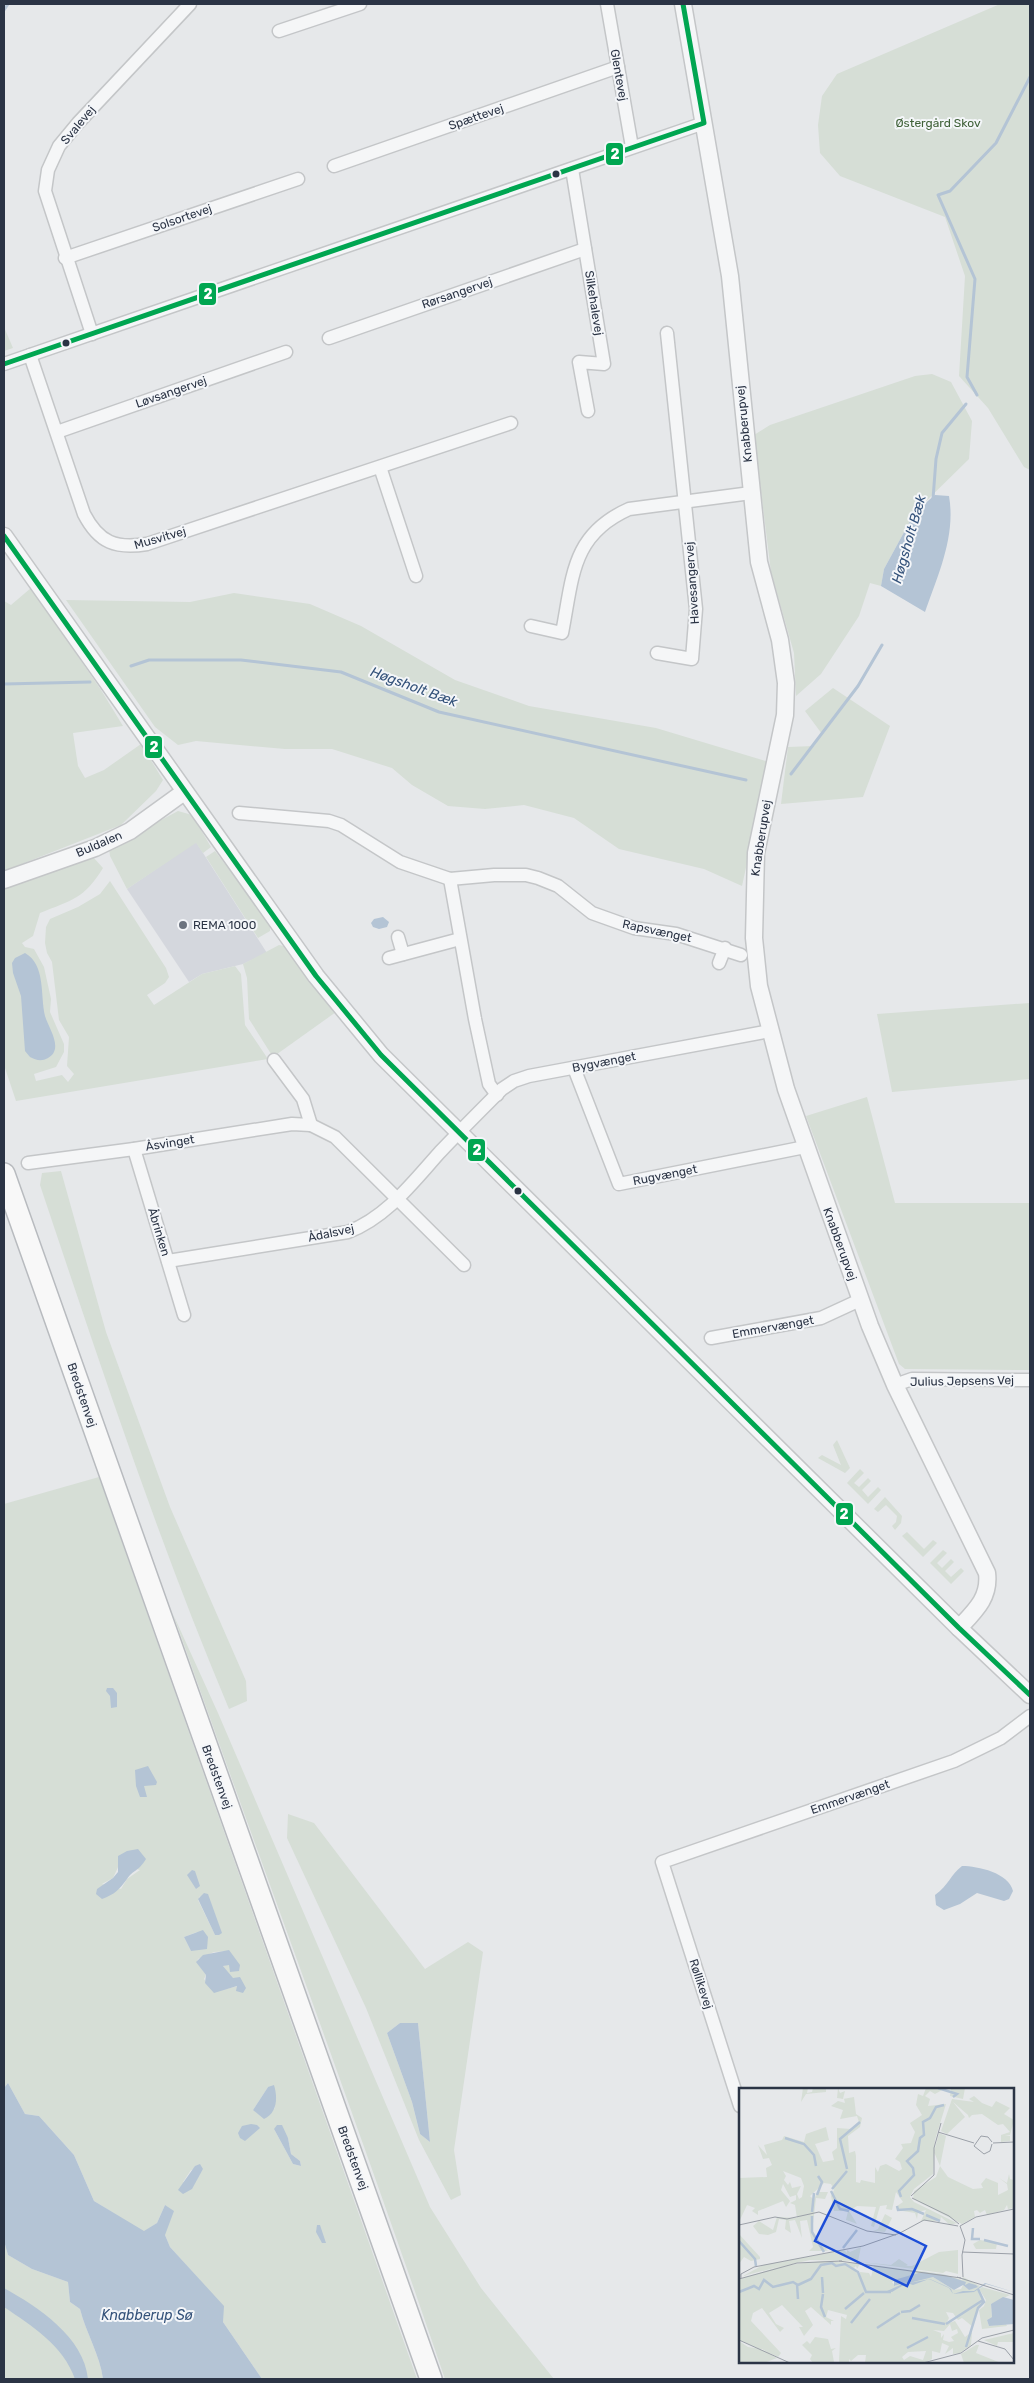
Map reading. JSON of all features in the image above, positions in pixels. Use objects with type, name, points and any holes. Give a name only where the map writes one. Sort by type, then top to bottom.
[{"type":"highway","name":"Bredstenvej","points":[[4,1174],[431,2379]]},
{"type":"street","name":"Svalevej","points":[[92,334],[45,192],[48,170],[60,146],[78,122],[190,4]]},
{"type":"street","points":[[279,31],[360,4]]},
{"type":"street","name":"Glentevej","points":[[607,4],[632,147]]},
{"type":"street","name":"Knabberupvej","points":[[683,4],[730,276],[759,562],[780,640],[786,683],[785,715],[756,853],[753,896],[754,938],[759,986],[786,1089],[860,1300],[895,1385],[987,1572],[989,1587],[982,1601],[959,1628]]},
{"type":"street","name":"Spættevej","points":[[334,166],[618,67]]},
{"type":"street","points":[[4,364],[704,123]]},
{"type":"street","name":"Silkehalevej","points":[[572,169],[604,364],[579,362],[588,411]]},
{"type":"street","name":"Solsortevej","points":[[66,258],[298,179]]},
{"type":"street","name":"Rørsangervej","points":[[329,338],[585,248]]},
{"type":"street","name":"Havesangervej","points":[[657,653],[692,659],[696,609],[667,333]]},
{"type":"street","name":"Løvsangervej","points":[[57,432],[286,352]]},
{"type":"street","name":"Musvitvej","points":[[30,355],[84,514],[98,536],[110,543],[129,547],[147,544],[511,423]]},
{"type":"street","points":[[380,467],[416,576]]},
{"type":"street","points":[[531,626],[562,633],[577,559],[588,538],[600,525],[629,509],[751,493]]},
{"type":"street","points":[[4,536],[184,792],[335,999],[381,1055],[458,1134],[959,1628],[1030,1695]]},
{"type":"street","name":"Buldalen","points":[[4,880],[96,848],[130,831],[184,792]]},
{"type":"street","name":"Rapsvænget","points":[[239,813],[329,822],[341,825],[400,862],[450,879],[494,875],[526,875],[538,878],[558,886],[592,913],[634,928],[676,934],[741,954]]},
{"type":"street","points":[[450,879],[489,1084],[496,1095]]},
{"type":"street","points":[[398,937],[403,954]]},
{"type":"street","points":[[389,958],[460,939]]},
{"type":"street","points":[[719,963],[724,948]]},
{"type":"street","name":"Bygvænget","points":[[458,1134],[496,1095],[514,1082],[574,1068],[770,1031]]},
{"type":"street","points":[[274,1060],[303,1099],[311,1126]]},
{"type":"street","name":"Rugvænget","points":[[574,1068],[619,1184],[805,1147]]},
{"type":"street","name":"Åsvinget","points":[[28,1163],[134,1149],[292,1124],[311,1126],[335,1137],[464,1265]]},
{"type":"street","name":"Ådalsvej","points":[[168,1261],[348,1232],[363,1226],[378,1216],[397,1198],[458,1134]]},
{"type":"street","name":"Åbrinken","points":[[134,1149],[184,1315]]},
{"type":"street","name":"Emmervænget","points":[[711,1338],[821,1318],[860,1300]]},
{"type":"street","name":"Julius Jepsens Vej","points":[[895,1385],[912,1380],[1030,1380]]},
{"type":"street","name":"Emmervænget","points":[[662,1862],[954,1762],[1001,1738],[1030,1716]]},
{"type":"street","name":"Røllikevej","points":[[662,1862],[739,2103]]},
{"type":"shaded area","points":[[196,842],[267,953],[243,964],[202,974],[189,982],[127,889]]},
{"type":"green space","name":"Østergård Skov","points":[[1000,4],[1030,4],[1030,470],[1024,467],[988,408],[959,376],[965,276],[945,217],[840,176],[820,153],[818,125],[822,96],[837,74]]},
{"type":"green space","points":[[4,327],[13,348],[4,351]]},
{"type":"green space","points":[[932,374],[951,382],[972,421],[969,459],[915,512],[884,569],[881,586],[870,583],[859,616],[821,674],[796,696],[794,653],[771,572],[754,435],[770,425],[915,376]]},
{"type":"green space","points":[[31,588],[101,690],[123,726],[73,733],[78,766],[85,778],[104,770],[141,744],[163,780],[156,791],[121,825],[4,871],[4,601],[11,605]]},
{"type":"green space","points":[[234,593],[310,604],[361,626],[455,680],[529,706],[656,728],[769,762],[742,886],[704,869],[619,849],[574,818],[524,805],[485,809],[448,806],[412,785],[392,768],[332,749],[285,749],[196,741],[178,745],[155,727],[66,600],[190,602]]},
{"type":"green space","points":[[833,688],[890,726],[863,797],[781,804],[788,747],[814,746],[822,734],[805,711]]},
{"type":"green space","points":[[178,811],[192,815],[211,847],[203,853],[196,843],[127,889],[110,856],[109,848]]},
{"type":"green space","points":[[215,851],[270,923],[270,931],[258,938],[206,857]]},
{"type":"green space","points":[[93,857],[103,868],[90,886],[76,897],[40,913],[33,936],[22,943],[25,947],[34,949],[44,967],[51,999],[50,1012],[64,1044],[64,1052],[56,1067],[34,1074],[36,1081],[62,1075],[68,1082],[74,1074],[67,1066],[69,1037],[59,1020],[52,962],[47,953],[45,943],[46,927],[50,919],[78,907],[100,894],[110,881],[166,968],[169,977],[165,983],[147,995],[154,1005],[202,974],[235,966],[241,974],[245,1025],[268,1059],[16,1101],[4,1065],[4,887]]},
{"type":"green space","points":[[279,945],[288,947],[336,1012],[273,1057],[249,1019],[247,978],[243,964]]},
{"type":"green space","points":[[1030,1003],[1030,1079],[892,1092],[877,1014]]},
{"type":"green space","points":[[867,1097],[895,1203],[1030,1203],[1030,1370],[905,1369],[899,1364],[806,1116]]},
{"type":"green space","points":[[61,1171],[106,1332],[170,1507],[246,1681],[247,1701],[229,1709],[177,1580],[153,1514],[40,1185],[42,1173]]},
{"type":"green space","points":[[837,1440],[850,1468],[845,1473],[818,1458],[822,1455],[841,1465],[833,1445]]},
{"type":"green space","points":[[860,1469],[864,1473],[854,1483],[859,1487],[868,1478],[871,1481],[862,1490],[868,1497],[878,1487],[881,1490],[868,1504],[847,1483]]},
{"type":"green space","points":[[99,1477],[417,2379],[262,2379],[223,2322],[223,2306],[170,2247],[165,2235],[165,2205],[157,2223],[144,2232],[94,2201],[74,2155],[39,2116],[25,2114],[8,2083],[4,2088],[4,1504]],"holes":[[[119,1865],[140,1870],[127,1879],[121,1889],[102,1884],[113,1878]],[[200,1896],[219,1935],[215,1935],[198,1900]],[[197,1932],[191,1951],[184,1937]],[[229,1951],[229,1964],[223,1966],[238,1986],[214,1992],[204,1979],[206,1975],[197,1962],[198,1959],[214,1952]],[[268,2087],[275,2108],[272,2110],[253,2110]],[[274,2129],[288,2138],[291,2154],[300,2161],[301,2166],[293,2164]],[[203,2169],[196,2179],[183,2182],[191,2170]]]},
{"type":"green space","points":[[885,1497],[902,1516],[901,1523],[895,1530],[892,1526],[896,1522],[897,1516],[886,1505],[878,1512],[874,1509]]},
{"type":"green space","points":[[907,1532],[924,1549],[933,1540],[937,1543],[923,1557],[902,1536]]},
{"type":"green space","points":[[943,1550],[947,1553],[937,1563],[942,1568],[951,1559],[954,1562],[945,1571],[951,1577],[961,1568],[964,1571],[951,1584],[930,1563]]},
{"type":"green space","points":[[173,1614],[218,1713],[430,2207],[481,2288],[554,2379],[445,2379]]},
{"type":"green space","points":[[288,1814],[314,1823],[425,1969],[468,1942],[483,1952],[454,2150],[461,2195],[451,2200],[419,2140],[366,2008],[287,1838]],"holes":[[[400,2023],[418,2023],[430,2142],[420,2134],[412,2102],[387,2033]]]},
{"type":"green space","points":[[4,2241],[8,2255],[32,2269],[68,2282],[70,2302],[80,2309],[99,2361],[103,2379],[4,2379]]},
{"type":"water","points":[[935,495],[949,496],[950,526],[940,570],[925,612],[881,586],[884,569],[915,512]]},
{"type":"water","points":[[383,917],[389,922],[387,927],[379,929],[373,927],[371,923],[374,919]]},
{"type":"water","points":[[25,953],[32,958],[39,973],[45,1016],[54,1038],[55,1049],[53,1054],[43,1060],[36,1060],[30,1057],[25,1051],[21,996],[13,973],[12,963],[15,958]]},
{"type":"water","points":[[107,1688],[113,1688],[117,1693],[117,1707],[111,1708],[110,1696],[106,1691]]},
{"type":"water","points":[[148,1766],[157,1782],[156,1785],[144,1786],[147,1797],[140,1797],[136,1786],[135,1770]]},
{"type":"water","points":[[138,1849],[146,1859],[122,1886],[102,1899],[96,1894],[97,1889],[113,1878],[118,1872],[118,1856],[127,1851]]},
{"type":"water","points":[[962,1866],[976,1867],[999,1875],[1006,1880],[1013,1891],[1009,1899],[1004,1901],[977,1893],[960,1904],[944,1910],[936,1905],[935,1895]]},
{"type":"water","points":[[192,1870],[195,1871],[200,1886],[196,1889],[187,1875]]},
{"type":"water","points":[[204,1893],[208,1894],[222,1933],[219,1935],[215,1935],[198,1899]]},
{"type":"water","points":[[203,1930],[208,1937],[207,1949],[191,1951],[184,1937]]},
{"type":"water","points":[[229,1950],[240,1965],[239,1971],[230,1972],[229,1965],[223,1966],[233,1978],[240,1977],[246,1988],[243,1993],[236,1991],[237,1986],[214,1993],[205,1983],[206,1975],[196,1962],[203,1955]]},
{"type":"water","points":[[400,2023],[418,2023],[430,2142],[420,2134],[412,2102],[387,2033]]},
{"type":"water","name":"Knabberup Sø","points":[[8,2083],[25,2114],[39,2116],[74,2155],[94,2201],[144,2231],[157,2223],[165,2205],[174,2211],[165,2235],[170,2247],[224,2306],[223,2322],[262,2379],[103,2379],[99,2361],[80,2309],[70,2302],[68,2282],[32,2269],[8,2255],[4,2241],[4,2088]]},
{"type":"water","points":[[274,2085],[276,2095],[274,2109],[264,2119],[253,2110],[268,2087]]},
{"type":"water","points":[[257,2125],[260,2128],[245,2141],[240,2138],[238,2133],[242,2126]]},
{"type":"water","points":[[277,2125],[282,2125],[288,2138],[291,2154],[300,2161],[301,2166],[293,2164],[274,2129]]},
{"type":"water","points":[[200,2164],[203,2169],[192,2189],[183,2194],[178,2190],[195,2166]]},
{"type":"water","points":[[317,2225],[320,2225],[326,2243],[322,2243],[316,2232]]},
{"type":"water","points":[[4,2288],[31,2304],[69,2337],[85,2364],[88,2379],[75,2379],[70,2367],[55,2346],[36,2329],[4,2307]]},
{"type":"waterway","points":[[4,10],[8,4]]},
{"type":"waterway","name":"Høgsholt Bæk","points":[[977,395],[967,377],[975,279],[938,195],[950,191],[996,143],[1030,77]]},
{"type":"waterway","name":"Høgsholt Bæk","points":[[933,499],[936,459],[942,433],[966,404]]},
{"type":"waterway","name":"Høgsholt Bæk","points":[[791,774],[858,686],[882,645]]},
{"type":"waterway","name":"Høgsholt Bæk","points":[[131,666],[149,660],[241,660],[341,672],[439,712],[746,780]]},
{"type":"waterway","name":"Høgsholt Bæk","points":[[4,684],[90,682]]},
{"type":"transit line","name":"2","points":[[4,364],[704,123],[683,4]]},
{"type":"transit line","name":"2","points":[[4,536],[316,976],[381,1055],[959,1628],[1030,1695]]},
{"type":"place","name":"REMA 1000","points":[[183,925]]}]
